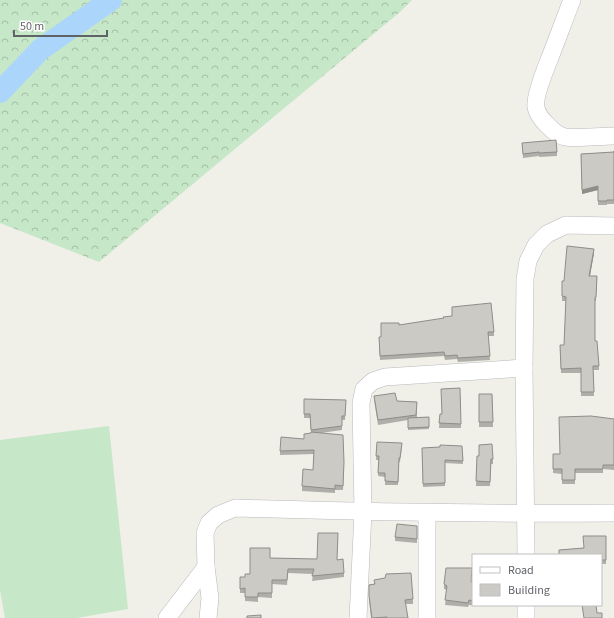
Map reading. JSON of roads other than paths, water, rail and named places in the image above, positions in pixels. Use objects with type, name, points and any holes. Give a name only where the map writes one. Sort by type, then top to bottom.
[{"type":"street","points":[[572,0],[543,77],[535,107],[540,117],[552,130],[563,136],[614,136]]},
{"type":"street","points":[[526,554],[524,368],[525,279],[528,261],[536,245],[547,234],[566,225],[614,226]]},
{"type":"street","points":[[358,618],[363,512],[361,403],[364,389],[373,381],[385,377],[524,368]]},
{"type":"street","points":[[208,618],[210,598],[206,567],[205,533],[209,523],[218,515],[235,508],[363,512],[526,514],[614,513]]},
{"type":"street","points":[[427,512],[427,618]]},
{"type":"street","points":[[167,618],[206,567]]},
{"type":"street","points":[[526,606],[526,618]]},
{"type":"waterway","points":[[0,92],[41,49],[111,0]]}]
